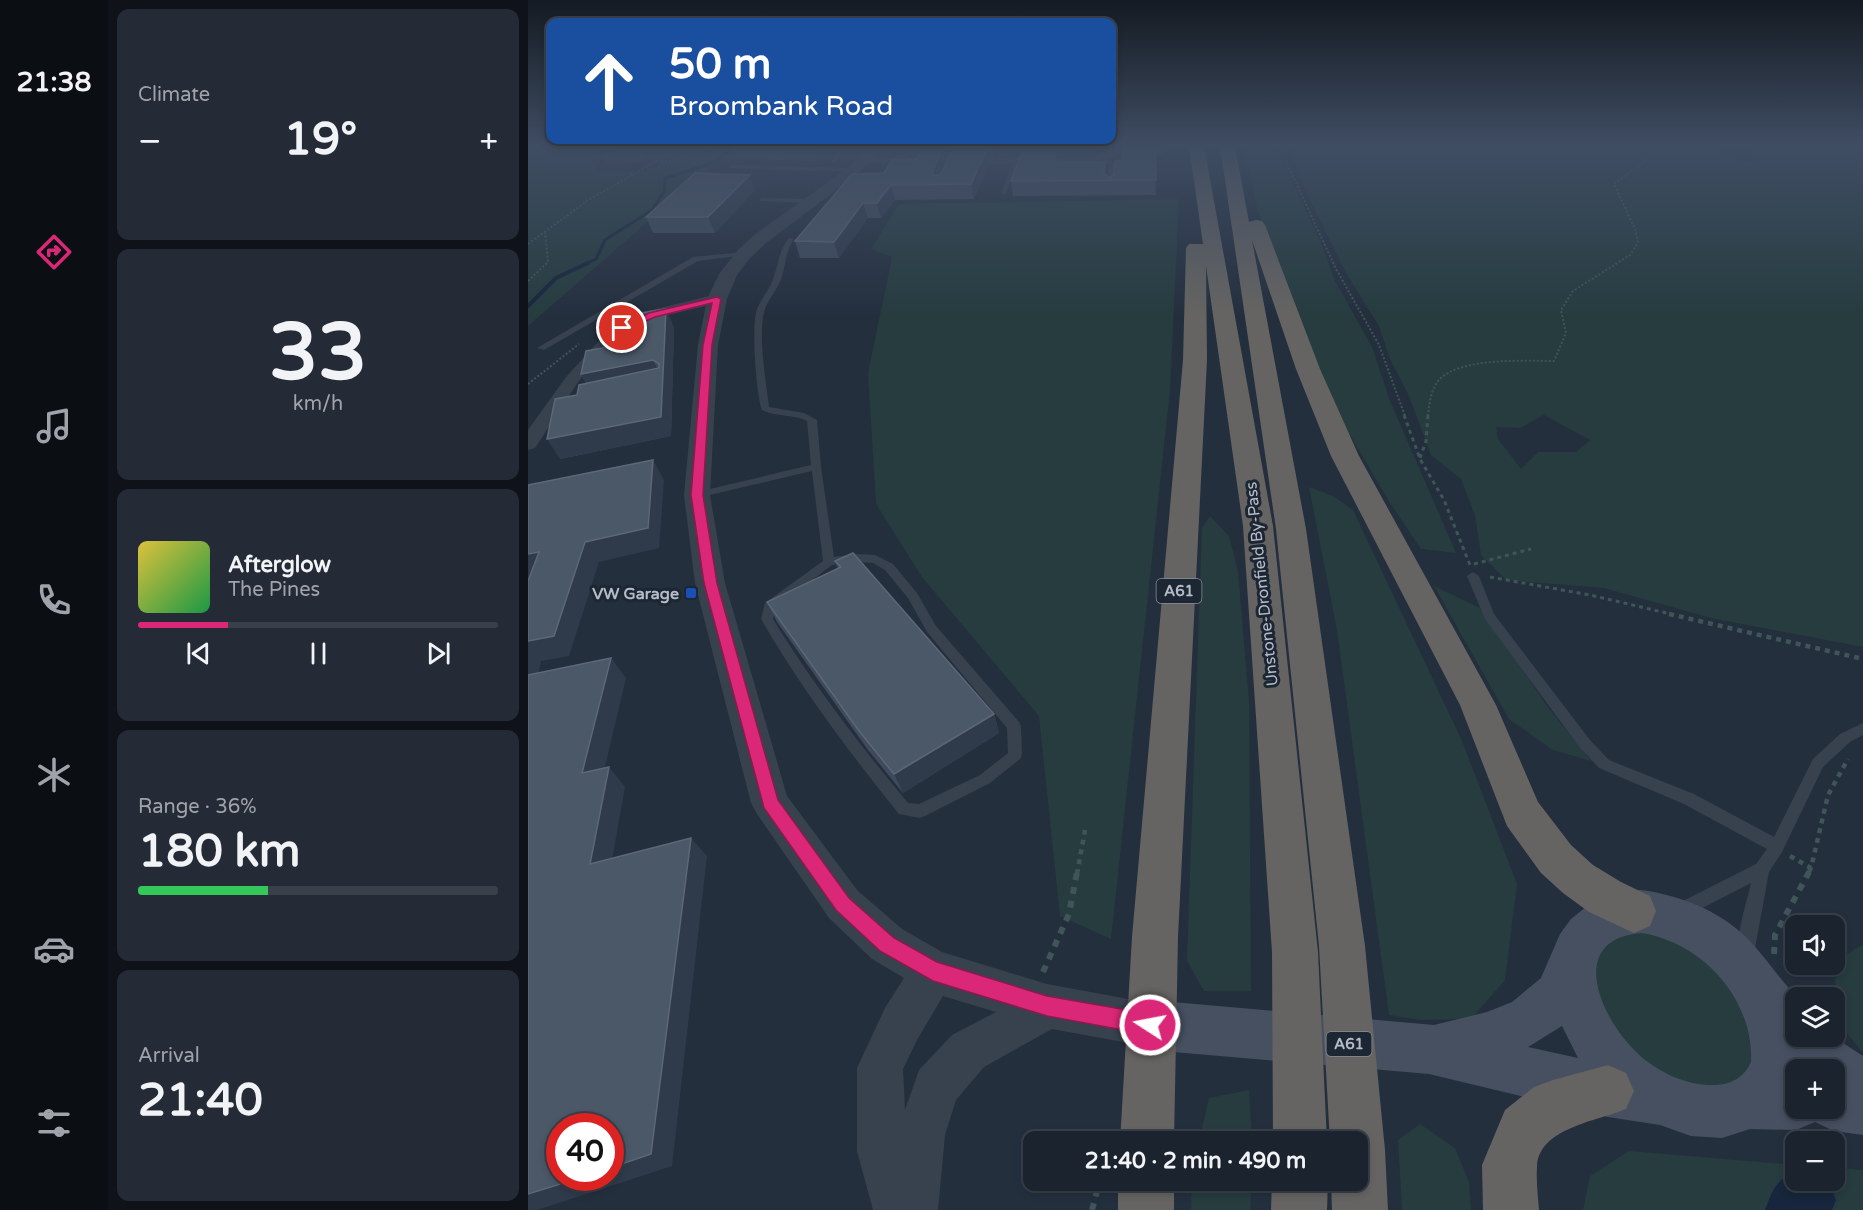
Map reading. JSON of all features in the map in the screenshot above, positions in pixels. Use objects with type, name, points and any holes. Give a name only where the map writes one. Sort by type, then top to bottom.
[{"type":"highway","name":"A61","points":[[1147,1131],[1150,1025],[1195,360],[1196,202]]},
{"type":"highway","name":"Unstone-Dronfield By-Pass","points":[[1204,202],[1258,526],[1294,952],[1299,1131]]},
{"type":"highway","name":"Unstone-Dronfield By-Pass","points":[[1236,202],[1291,529],[1342,946],[1355,1131]]},
{"type":"highway","name":"A61","points":[[1247,202],[1308,369],[1345,456],[1478,705],[1522,813],[1556,859],[1578,879],[1605,897],[1652,914]]},
{"type":"highway","points":[[1511,1210],[1509,1165],[1524,1129],[1553,1106],[1608,1091]]},
{"type":"highway","points":[[1146,1191],[1146,1210]]},
{"type":"highway","points":[[1299,1191],[1299,1210]]},
{"type":"main road","points":[[1150,1025],[1429,1049],[1608,1091],[1660,1099],[1690,1110],[1722,1112],[1773,1103],[1771,1080],[1777,1056],[1770,991],[1723,948],[1701,932],[1652,914],[1612,917],[1596,925],[1580,942],[1556,999],[1531,1020],[1485,1039],[1429,1049]]},
{"type":"main road","points":[[1573,962],[1573,986],[1582,1016],[1600,1048],[1628,1078],[1660,1099]]},
{"type":"main road","points":[[1813,1047],[1828,1063],[1863,1087]]},
{"type":"main road","points":[[1845,1107],[1863,1109]]},
{"type":"street","points":[[810,202],[760,239],[744,254],[728,274],[717,299],[708,345],[697,495],[710,583],[770,803],[843,904],[887,944],[933,971],[1039,1003],[1150,1025]]},
{"type":"street","points":[[528,444],[596,353],[622,328],[652,315],[717,299]]},
{"type":"street","points":[[899,1210],[882,1151],[880,1068],[901,1024],[933,971]]},
{"type":"street","points":[[912,1210],[921,1135],[936,1087],[968,1051],[1022,1023],[1039,1003]]},
{"type":"lane","points":[[791,239],[783,248],[779,273],[759,312],[765,408],[774,413],[803,414],[812,420],[829,562]]},
{"type":"lane","points":[[541,348],[696,259],[744,254]]},
{"type":"lane","points":[[697,495],[816,467]]},
{"type":"lane","points":[[857,558],[875,559],[889,567],[913,596],[931,628],[1014,726],[1015,755],[985,779],[920,811],[904,809],[825,705],[767,619],[769,606],[829,562],[857,558]]},
{"type":"lane","points":[[1472,571],[1489,616],[1585,744],[1604,764],[1689,799],[1777,847]]},
{"type":"lane","points":[[1770,991],[1748,934],[1762,869],[1777,847],[1818,762],[1845,738],[1863,729]]},
{"type":"lane","points":[[1652,914],[1762,869]]},
{"type":"path","points":[[528,244],[585,202]]},
{"type":"path","points":[[1305,202],[1335,267],[1379,345],[1420,459],[1444,500],[1472,571]]},
{"type":"path","points":[[1420,459],[1427,444],[1431,396],[1439,379],[1460,369],[1489,363],[1554,361],[1566,333],[1562,310],[1573,291],[1630,255],[1638,243],[1635,229],[1623,202]]},
{"type":"path","points":[[528,281],[548,262],[544,232]]},
{"type":"path","points":[[528,384],[588,337],[616,334]]},
{"type":"path","points":[[1472,571],[1485,559],[1530,549]]},
{"type":"path","points":[[1472,571],[1487,576],[1590,595],[1863,659]]},
{"type":"path","points":[[1770,991],[1775,935],[1811,868],[1827,795],[1852,754]]},
{"type":"path","points":[[1039,1003],[1069,914],[1085,830]]},
{"type":"path","points":[[1777,847],[1811,868]]},
{"type":"path","points":[[1092,1210],[1097,1191]]},
{"type":"green space","points":[[528,202],[670,202],[528,326]]},
{"type":"green space","points":[[1179,202],[1170,390],[1111,939],[1060,916],[1039,716],[922,577],[876,504],[868,373],[892,257],[871,249],[899,204]]},
{"type":"green space","points":[[1256,202],[1302,202],[1321,243],[1334,279],[1372,347],[1390,401],[1456,553],[1421,549],[1390,503],[1346,428],[1312,352],[1279,261]]},
{"type":"green space","points":[[1311,202],[1863,202],[1863,647],[1711,618],[1604,588],[1506,580],[1481,555],[1475,515],[1461,479],[1431,455],[1409,396],[1390,359],[1379,326],[1346,273]],"holes":[[[1544,415],[1590,440],[1576,452],[1538,452],[1521,469],[1498,439],[1496,427],[1520,428]]]},
{"type":"green space","points":[[1309,487],[1333,496],[1353,510],[1462,741],[1517,884],[1505,980],[1471,1019],[1421,1020],[1389,1015],[1337,630]]},
{"type":"green space","points":[[1210,516],[1229,536],[1238,571],[1249,702],[1251,991],[1204,991],[1187,961],[1202,528]]},
{"type":"green space","points":[[1434,586],[1480,608],[1547,706],[1591,761],[1553,750],[1509,719]]},
{"type":"green space","points":[[1622,928],[1704,947],[1761,1034],[1746,1082],[1697,1095],[1618,1050],[1588,963]]},
{"type":"green space","points":[[1863,945],[1863,1053],[1846,1032],[1845,987],[1836,987],[1835,981],[1837,975],[1845,975],[1845,955]]},
{"type":"green space","points":[[1249,1090],[1251,1131],[1201,1131],[1209,1098]]},
{"type":"green space","points":[[1420,1124],[1455,1148],[1469,1182],[1471,1210],[1402,1210],[1398,1140]]},
{"type":"green space","points":[[1629,1151],[1785,1164],[1785,1191],[1845,1191],[1845,1169],[1863,1170],[1863,1210],[1583,1210],[1590,1176]]},
{"type":"green space","points":[[1192,1191],[1251,1191],[1250,1210],[1191,1210]]},
{"type":"building","points":[[662,202],[723,202],[708,217],[646,217]]},
{"type":"building","points":[[828,202],[877,202],[863,203],[834,242],[795,241]]},
{"type":"building","points":[[666,309],[661,417],[547,439],[555,399],[577,395],[579,385],[659,368],[659,364],[653,360],[581,374],[586,351],[637,342],[641,313]]},
{"type":"building","points":[[653,460],[648,528],[585,542],[554,636],[528,641],[528,581],[539,552],[528,554],[528,485]]},
{"type":"building","points":[[853,553],[994,714],[894,774],[859,731],[767,602],[841,567],[835,561]]},
{"type":"building","points":[[611,658],[582,773],[609,767],[590,864],[691,838],[651,1154],[624,1163],[624,1113],[546,1113],[546,1188],[528,1194],[528,675]]},
{"type":"waterway","points":[[585,264],[596,259],[605,240],[652,210],[657,202]]},
{"type":"waterway","points":[[528,306],[556,278],[588,263]]},
{"type":"waterway","points":[[1797,1210],[1804,1200]]},
{"type":"place","name":"VW Garage","points":[[691,593]]},
{"type":"route","points":[[622,328],[652,315],[717,299],[708,345],[697,495],[710,583],[770,803],[843,904],[887,944],[933,971],[1047,1006],[1150,1025]]}]
